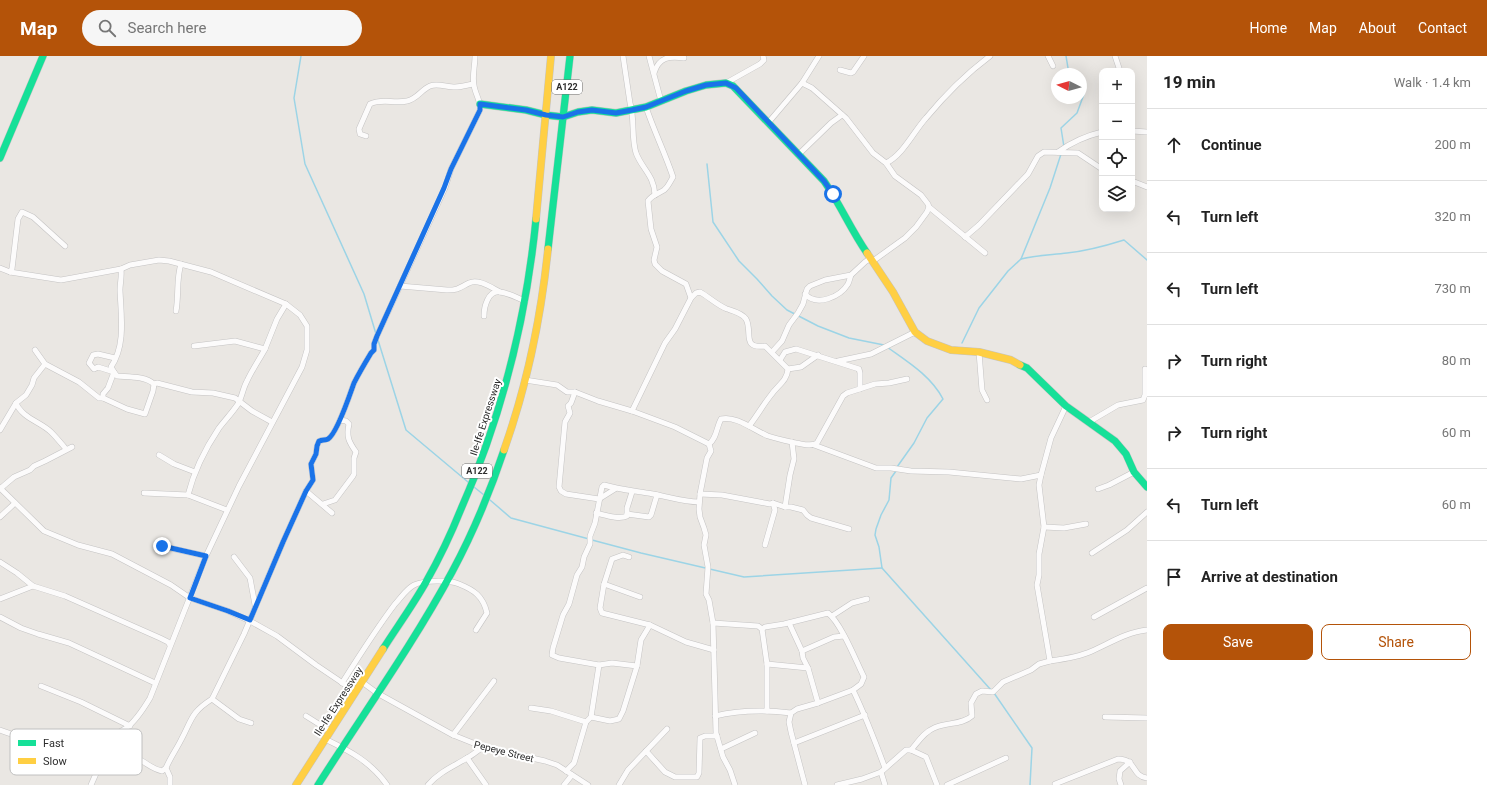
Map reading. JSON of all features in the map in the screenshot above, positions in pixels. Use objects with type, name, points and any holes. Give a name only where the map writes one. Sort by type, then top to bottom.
[{"type":"main road","points":[[0,158],[14,128],[43,56]]},
{"type":"main road","name":"Ile-Ife Expressway","points":[[318,785],[447,581],[469,538],[498,467],[510,430],[525,380],[531,305],[533,248],[551,56]]},
{"type":"main road","name":"Ile-Ife Expressway","points":[[296,785],[426,582],[449,537],[487,444],[516,347],[531,305],[563,117],[570,56]]},
{"type":"main road","points":[[480,104],[563,117],[578,112],[592,110],[616,113],[646,107],[686,91],[706,85],[730,84],[824,181],[833,194],[856,237],[893,292],[915,332],[926,341],[951,350],[978,352],[1011,360],[1027,368],[1066,406],[1115,441],[1126,454],[1134,472],[1147,487]]},
{"type":"street","points":[[142,760],[148,766],[156,770],[162,771],[166,768],[195,713],[202,705],[212,699],[250,620],[306,491],[313,480],[311,464],[316,454],[319,441],[327,440],[330,437],[340,420],[354,384],[374,350],[374,344],[444,188],[451,169],[480,110],[480,104],[473,84],[474,56]]},
{"type":"street","points":[[623,56],[632,110],[637,154],[653,182],[655,195]]},
{"type":"street","points":[[649,56],[661,101]]},
{"type":"street","points":[[653,74],[656,65],[661,60],[676,56],[684,58]]},
{"type":"street","points":[[730,84],[737,77],[760,64],[764,60],[763,56]]},
{"type":"street","points":[[768,123],[802,83],[819,56]]},
{"type":"street","points":[[840,70],[851,73],[853,72],[864,56]]},
{"type":"street","points":[[886,163],[893,160],[948,91],[972,69],[990,56]]},
{"type":"street","points":[[1048,56],[1053,66]]},
{"type":"street","points":[[1115,56],[1119,68]]},
{"type":"street","points":[[802,83],[812,88],[846,118],[873,153],[886,163],[895,176],[920,195],[928,204],[929,208],[985,253]]},
{"type":"street","points":[[366,136],[360,134],[359,129],[370,104],[374,102],[383,100],[402,102],[409,101],[417,97],[429,86],[433,85],[455,87],[473,84]]},
{"type":"street","points":[[646,107],[658,135],[672,177],[669,185],[648,201],[651,229],[657,246],[654,260],[655,264],[662,271],[686,284],[691,298]]},
{"type":"street","points":[[798,155],[831,123],[842,115]]},
{"type":"street","points":[[1135,131],[1147,132]]},
{"type":"street","points":[[1058,152],[1084,136],[1099,133]]},
{"type":"street","points":[[965,237],[979,225],[1028,174],[1038,156],[1044,152],[1078,153],[1099,167]]},
{"type":"street","points":[[1135,183],[1147,187]]},
{"type":"street","points":[[805,294],[808,298],[816,301],[838,294],[848,284],[851,275],[865,262],[872,260],[905,238],[916,227],[929,208]]},
{"type":"street","points":[[10,272],[12,268],[18,219],[22,212],[33,217],[65,246]]},
{"type":"street","points":[[0,268],[10,272],[61,280],[121,269],[130,265],[159,260],[181,264],[211,272],[286,304],[300,315],[307,326],[307,350],[302,367],[227,510],[206,556],[147,704],[140,715],[126,729]]},
{"type":"street","points":[[176,311],[178,302],[179,270],[181,264]]},
{"type":"street","points":[[121,269],[121,331],[119,349],[111,367],[117,376],[135,377],[150,381],[154,384],[157,383],[192,392],[224,394],[235,398],[272,422]]},
{"type":"street","points":[[772,352],[782,341],[789,325],[803,304],[805,294],[810,286],[825,280],[851,275]]},
{"type":"street","points":[[400,286],[455,290],[464,287],[470,282],[477,282],[531,305]]},
{"type":"street","points":[[484,316],[484,308],[488,300],[495,292],[500,292]]},
{"type":"street","points":[[632,411],[665,343],[675,329],[691,298],[696,293],[700,292],[724,308],[742,315],[746,319],[749,330],[748,340],[750,343],[754,346],[765,346],[788,369],[788,375],[785,380],[772,393],[760,413],[749,426]]},
{"type":"street","points":[[188,495],[195,472],[214,437],[239,402],[242,390],[265,349],[277,319],[286,304]]},
{"type":"street","points":[[847,363],[863,355],[872,354],[915,332]]},
{"type":"street","points":[[194,346],[235,341],[265,349]]},
{"type":"street","points":[[780,360],[785,352],[796,349],[835,361],[847,363],[858,369],[860,373],[860,389]]},
{"type":"street","points":[[35,350],[45,364],[79,382],[99,398],[103,398],[127,409],[145,414],[154,384]]},
{"type":"street","points":[[978,352],[982,390],[987,400]]},
{"type":"street","points":[[114,372],[98,367],[94,369],[89,362],[93,355],[98,354],[115,358]]},
{"type":"street","points":[[788,369],[801,367],[818,355]]},
{"type":"street","points":[[0,430],[16,404],[26,395],[34,378],[45,364]]},
{"type":"street","points":[[1089,422],[1118,405],[1145,400],[1145,369]]},
{"type":"street","points":[[103,398],[103,394],[108,388],[114,372]]},
{"type":"street","points":[[814,445],[817,443],[843,396],[847,393],[875,384],[888,383],[907,378]]},
{"type":"street","points":[[525,380],[557,385],[567,392],[575,392],[598,401],[632,411],[675,427],[709,444],[711,451],[708,458],[699,502],[700,517],[706,534],[704,545],[708,567],[706,594],[709,600],[713,622],[715,716],[720,749],[735,785]]},
{"type":"street","points":[[575,392],[571,403],[568,406],[570,413],[566,422],[559,487],[561,491],[566,494],[599,499],[615,489]]},
{"type":"street","points":[[16,404],[27,416],[52,432],[66,449]]},
{"type":"street","points":[[1050,661],[1037,585],[1040,575],[1039,554],[1044,527],[1040,485],[1041,475],[1051,438],[1066,406]]},
{"type":"street","points":[[709,444],[715,438],[721,419],[729,418],[766,435],[806,445],[814,445],[876,468],[1021,478],[1041,475]]},
{"type":"street","points":[[323,504],[335,500],[354,474],[354,458],[356,452],[350,444],[348,436],[349,424],[346,421],[340,420]]},
{"type":"street","points":[[785,507],[794,459],[792,442]]},
{"type":"street","points":[[72,447],[66,449],[46,462],[34,466],[30,470],[14,477],[0,488],[44,531],[78,545],[112,554],[171,584],[190,598],[250,620],[277,636],[356,692]]},
{"type":"street","points":[[159,455],[174,464],[195,472]]},
{"type":"street","points":[[1098,489],[1134,472]]},
{"type":"street","points":[[637,666],[612,663],[599,665],[559,658],[552,655],[563,615],[569,604],[577,575],[582,567],[584,557],[590,544],[590,536],[595,523],[603,486],[688,502],[699,502]]},
{"type":"street","points":[[306,491],[332,513]]},
{"type":"street","points":[[596,513],[624,518],[627,516],[627,508],[632,492]]},
{"type":"street","points":[[144,493],[188,495],[227,510]]},
{"type":"street","points":[[700,494],[722,495],[770,504],[773,502],[785,507],[803,510],[811,518],[849,529]]},
{"type":"street","points":[[627,514],[648,517],[651,515],[657,495]]},
{"type":"street","points":[[765,545],[775,510],[773,502]]},
{"type":"street","points":[[0,517],[15,503]]},
{"type":"street","points":[[1092,552],[1127,530],[1147,512]]},
{"type":"street","points":[[1044,527],[1064,528],[1086,524]]},
{"type":"street","points":[[162,546],[206,556]]},
{"type":"street","points":[[629,557],[623,555],[612,559],[604,584],[600,608],[602,613],[650,625],[686,642],[714,650]]},
{"type":"street","points":[[234,557],[250,578],[256,606]]},
{"type":"street","points":[[0,562],[33,586],[65,596],[160,638],[168,642],[170,645]]},
{"type":"street","points":[[342,682],[379,626],[405,592],[414,584],[447,581],[464,586],[479,595],[485,602],[487,612],[476,630]]},
{"type":"street","points":[[604,584],[640,597]]},
{"type":"street","points":[[0,599],[33,586]]},
{"type":"street","points":[[1094,617],[1147,588]]},
{"type":"street","points":[[832,616],[852,603],[867,599]]},
{"type":"street","points":[[715,716],[730,712],[766,710],[791,713],[797,709],[852,690],[861,684],[864,677],[844,636],[832,616],[828,613],[789,623],[765,627],[762,629]]},
{"type":"street","points":[[0,617],[21,628],[69,643],[155,684]]},
{"type":"street","points":[[713,622],[758,626],[762,629]]},
{"type":"street","points":[[789,623],[802,651],[818,703]]},
{"type":"street","points":[[591,717],[610,721],[619,719],[623,711],[637,666],[641,640],[650,625]]},
{"type":"street","points":[[762,629],[767,664],[766,710]]},
{"type":"street","points":[[911,750],[924,735],[933,728],[942,725],[951,725],[972,716],[971,703],[976,694],[982,691],[993,692],[1003,682],[1031,670],[1039,664],[1074,658],[1092,652],[1131,633],[1147,630]]},
{"type":"street","points":[[802,651],[834,637],[844,636]]},
{"type":"street","points":[[767,664],[808,668]]},
{"type":"street","points":[[566,771],[574,763],[586,722],[591,717],[599,665]]},
{"type":"street","points":[[453,735],[494,681]]},
{"type":"street","name":"Pepeye Street","points":[[362,682],[377,693],[453,735],[483,747],[557,765],[588,785]]},
{"type":"street","points":[[41,686],[81,702],[130,726]]},
{"type":"street","points":[[852,690],[865,715],[885,768]]},
{"type":"street","points":[[212,699],[239,719],[251,723]]},
{"type":"street","points":[[531,708],[551,711],[586,722]]},
{"type":"street","points":[[791,713],[789,722],[805,785]]},
{"type":"street","points":[[794,743],[865,715]]},
{"type":"street","points":[[306,716],[330,731]]},
{"type":"street","points":[[1106,717],[1147,718]]},
{"type":"street","points":[[619,785],[628,770],[667,729]]},
{"type":"street","points":[[0,730],[10,734]]},
{"type":"street","points":[[720,749],[755,733]]},
{"type":"street","points":[[646,751],[665,772],[675,777],[697,777],[699,773],[700,738],[705,736],[717,736]]},
{"type":"street","points":[[325,739],[365,761],[381,776],[387,785]]},
{"type":"street","points":[[428,785],[433,779],[483,747]]},
{"type":"street","points":[[837,785],[862,779],[881,772],[906,750],[911,750],[926,757],[937,785]]},
{"type":"street","points":[[467,758],[486,785]]},
{"type":"street","points":[[947,785],[1006,758]]},
{"type":"street","points":[[1055,784],[1118,759],[1125,759],[1130,762],[1135,771],[1143,778],[1147,778]]},
{"type":"street","points":[[1120,785],[1120,771],[1130,762]]},
{"type":"street","points":[[166,768],[170,777],[170,785]]},
{"type":"street","points":[[881,772],[885,785]]},
{"type":"street","points":[[90,785],[95,775]]},
{"type":"street","points":[[564,785],[572,775]]},
{"type":"waterway","points":[[301,56],[294,98],[305,164],[364,294],[376,334]]},
{"type":"waterway","points":[[1066,56],[1068,68]]},
{"type":"waterway","points":[[1064,147],[1061,128],[1077,113],[1080,104]]},
{"type":"waterway","points":[[962,343],[979,308],[1008,271],[1021,259],[1050,188],[1061,154]]},
{"type":"waterway","points":[[707,164],[713,222],[739,261],[772,296],[787,310],[818,326],[849,338],[884,345]]},
{"type":"waterway","points":[[1021,259],[1082,251],[1124,240],[1147,260]]},
{"type":"waterway","points":[[378,340],[406,430],[468,482]]},
{"type":"waterway","points":[[887,347],[926,376],[943,399],[927,418],[914,443],[897,467]]},
{"type":"waterway","points":[[896,471],[891,478],[889,500],[881,515],[875,535],[879,547],[882,568],[991,690]]},
{"type":"waterway","points":[[474,487],[484,495]]},
{"type":"waterway","points":[[490,500],[511,518],[589,539]]},
{"type":"waterway","points":[[592,540],[744,577],[882,568]]},
{"type":"waterway","points":[[994,693],[1032,748],[1030,785]]},
{"type":"traffic: fast","points":[[0,158],[43,56]]},
{"type":"traffic: fast","points":[[548,249],[570,56]]},
{"type":"traffic: fast","points":[[480,104],[563,117],[578,112],[592,110],[616,113],[646,107],[686,91],[706,85],[726,83],[733,86],[824,181],[867,253]]},
{"type":"traffic: fast","points":[[383,649],[431,573],[449,537],[489,439],[519,331],[532,257],[536,219]]},
{"type":"traffic: fast","points":[[1020,365],[1027,368],[1066,406],[1115,441],[1126,454],[1134,472],[1147,487]]},
{"type":"traffic: fast","points":[[318,785],[421,627],[452,572],[481,512],[504,450]]},
{"type":"traffic: slow","points":[[536,219],[551,56]]},
{"type":"traffic: slow","points":[[504,450],[520,401],[532,351],[548,249]]},
{"type":"traffic: slow","points":[[867,253],[893,292],[915,332],[927,341],[951,350],[979,352],[1011,360],[1020,365]]},
{"type":"traffic: slow","points":[[296,785],[383,649]]},
{"type":"route","points":[[162,546],[206,556],[190,598],[250,620],[283,542],[306,491],[313,480],[310,468],[316,454],[319,441],[327,440],[330,437],[340,420],[354,384],[374,350],[374,344],[377,336],[434,212],[451,169],[480,110],[480,104],[563,117],[578,112],[592,110],[616,113],[646,107],[686,91],[706,85],[726,83],[736,88],[824,181],[833,194]]}]
